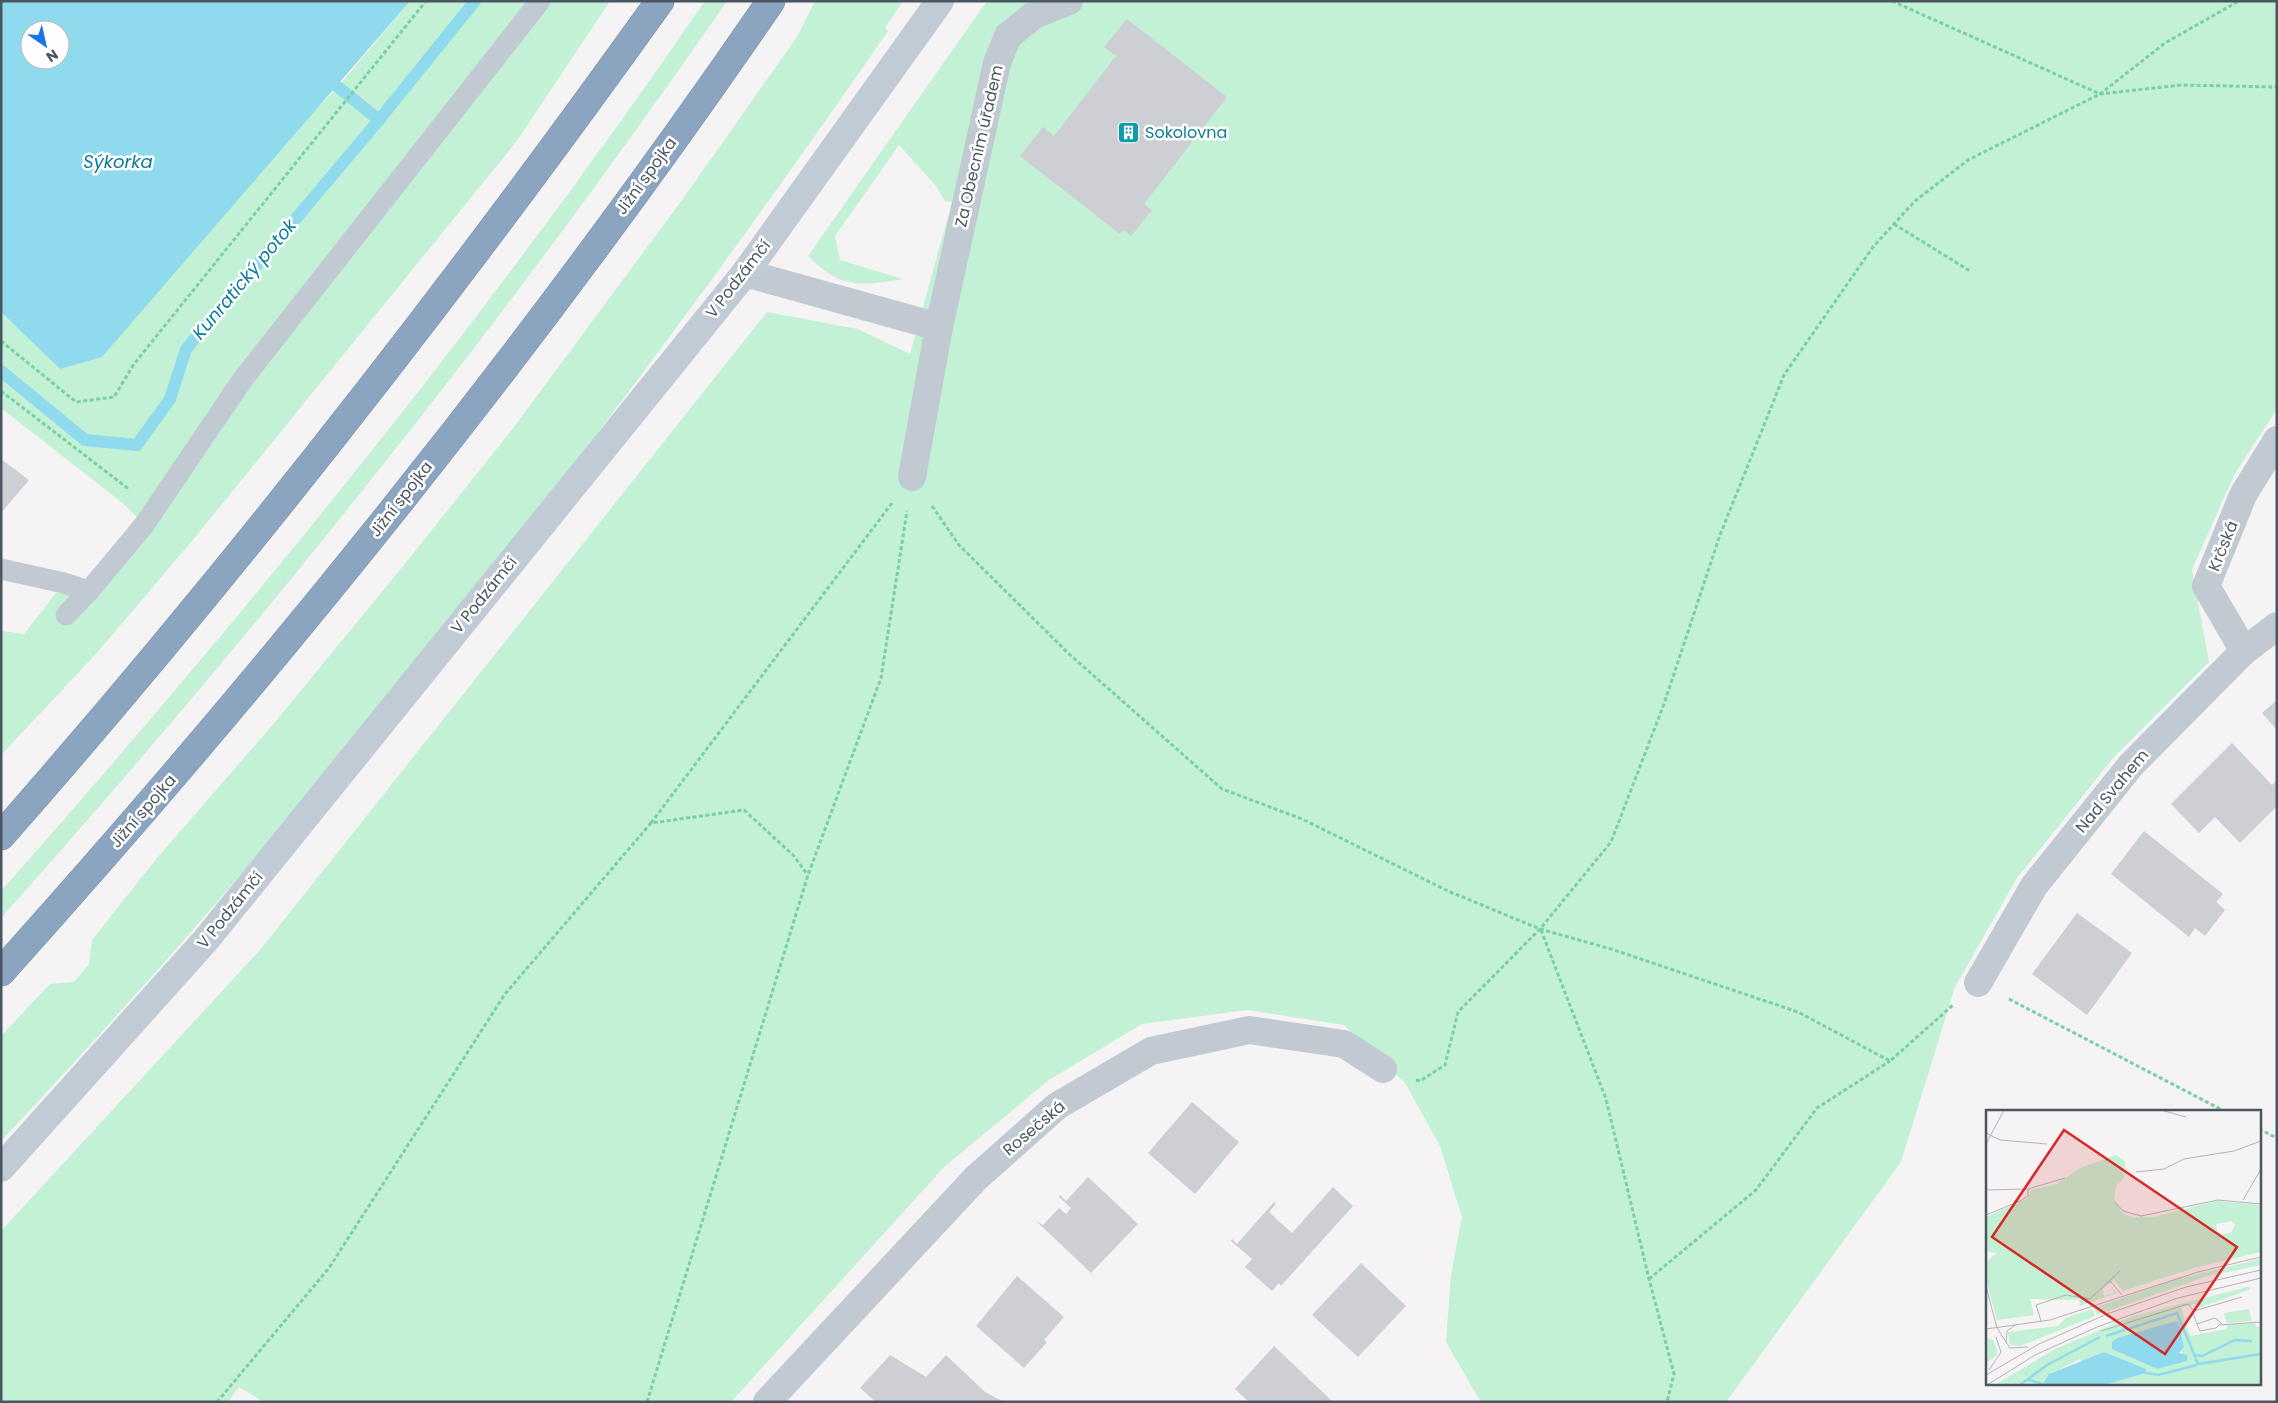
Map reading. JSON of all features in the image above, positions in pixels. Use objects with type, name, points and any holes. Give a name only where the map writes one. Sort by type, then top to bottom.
[{"type":"highway","points":[[1,836],[217,583],[376,385],[543,164],[660,1]]},
{"type":"highway","name":"Jižní spojka","points":[[1,972],[218,725],[363,547],[484,394],[613,222],[771,1]]},
{"type":"street","name":"V Podzámčí","points":[[1,1168],[205,941],[744,273],[940,1]]},
{"type":"street","name":"Za Obecním úřadem","points":[[912,476],[939,327],[1005,34],[1034,15],[1069,1]]},
{"type":"street","points":[[744,273],[939,327]]},
{"type":"street","name":"Krčská","points":[[2244,651],[2206,586],[2243,495],[2277,440]]},
{"type":"street","name":"Nad Svahem","points":[[1978,983],[2034,886],[2131,765],[2244,651],[2277,626]]},
{"type":"street","name":"Rosečská","points":[[767,1402],[976,1178],[1058,1106],[1151,1051],[1249,1030],[1344,1044],[1383,1069]]},
{"type":"lane","points":[[66,615],[89,591],[144,525],[244,379],[540,1]]},
{"type":"lane","points":[[1,569],[64,582],[89,591]]},
{"type":"path","points":[[1,341],[76,402],[114,397],[134,364],[426,1]]},
{"type":"path","points":[[1892,1],[2100,94],[2181,85],[2277,87]]},
{"type":"path","points":[[1383,1069],[1420,1081],[1444,1065],[1458,1012],[1540,930],[1610,842],[1664,704],[1720,535],[1784,375],[1873,247],[1915,201],[1968,160],[2100,94],[2164,43],[2239,1]]},
{"type":"path","points":[[1894,224],[1970,271]]},
{"type":"path","points":[[1,391],[154,508]]},
{"type":"path","points":[[912,476],[959,545],[1068,653],[1222,789],[1302,819],[1448,891],[1540,930],[1611,949],[1798,1012],[1890,1061]]},
{"type":"path","points":[[216,1402],[329,1268],[505,994],[651,823],[912,476]]},
{"type":"path","points":[[647,1402],[808,875],[881,678],[912,476]]},
{"type":"path","points":[[651,823],[744,810],[794,855],[808,875]]},
{"type":"path","points":[[1540,930],[1606,1099],[1649,1280],[1674,1374],[1667,1402]]},
{"type":"path","points":[[1649,1280],[1756,1190],[1817,1108],[1890,1061],[1978,983],[2222,1110]]},
{"type":"path","points":[[2260,1130],[2277,1138]]},
{"type":"green space","points":[[410,1],[610,1],[516,142],[192,541],[95,655],[1,755],[1,631],[24,634],[64,583],[89,591],[144,525],[125,505],[1,408],[1,312],[60,369],[338,87]]},
{"type":"green space","points":[[705,1],[727,1],[643,121],[468,355],[286,585],[98,808],[1,918],[1,891],[187,676],[367,457],[540,232],[624,117]]},
{"type":"green space","points":[[815,1],[903,1],[885,28],[888,31],[786,177],[575,463],[466,603],[354,741],[239,877],[1,1141],[1,1036],[50,984],[74,982],[89,964],[92,940],[157,858],[271,727],[511,431],[682,200],[797,37]]},
{"type":"green space","points":[[987,1],[2277,1],[2277,409],[2234,475],[2192,570],[2209,662],[2113,758],[2017,878],[1955,987],[1901,1162],[1726,1402],[1481,1402],[1446,1342],[1451,1275],[1462,1217],[1440,1146],[1405,1083],[1344,1025],[1247,1010],[1142,1024],[1049,1080],[945,1166],[731,1402],[264,1402],[239,1387],[228,1402],[1,1402],[1,1231],[260,950],[767,312],[858,329],[910,354],[952,202],[945,201],[936,186],[899,145],[835,236],[840,260],[903,279],[862,284],[841,280],[820,267],[808,256]]},
{"type":"water","name":"Sýkorka","points":[[1,1],[410,1],[102,357],[60,369],[1,312]]},
{"type":"building","name":"Sokolovna","points":[[1127,19],[1227,97],[1144,204],[1152,210],[1131,236],[1124,230],[1120,234],[1020,156],[1043,127],[1054,136],[1116,56],[1104,47]]},
{"type":"building","points":[[1,459],[29,480],[1,513]]},
{"type":"building","points":[[2277,700],[2277,730],[2262,713]]},
{"type":"building","points":[[2232,743],[2272,785],[2275,782],[2277,783],[2277,806],[2240,843],[2215,817],[2199,833],[2171,804]]},
{"type":"building","points":[[2144,831],[2223,894],[2216,902],[2225,910],[2205,936],[2195,928],[2189,937],[2111,874]]},
{"type":"building","points":[[2077,913],[2132,953],[2087,1015],[2032,974]]},
{"type":"building","points":[[1192,1102],[1239,1142],[1195,1194],[1148,1153]]},
{"type":"building","points":[[1088,1177],[1138,1224],[1091,1273],[1036,1221],[1043,1225],[1059,1208],[1066,1214],[1071,1208],[1059,1197],[1060,1195],[1066,1201]]},
{"type":"building","points":[[1333,1187],[1353,1206],[1281,1286],[1279,1283],[1272,1291],[1245,1267],[1252,1259],[1231,1241],[1232,1239],[1237,1244],[1274,1202],[1276,1204],[1269,1212],[1292,1233]]},
{"type":"building","points":[[1361,1263],[1406,1306],[1358,1357],[1312,1315]]},
{"type":"building","points":[[1017,1276],[1064,1317],[1044,1340],[1047,1342],[1024,1368],[976,1326]]},
{"type":"building","points":[[1274,1346],[1333,1402],[1249,1402],[1235,1389]]},
{"type":"building","points":[[890,1355],[926,1377],[946,1355],[985,1392],[1004,1402],[876,1402],[860,1388]]},
{"type":"waterway","name":"Kunratický potok","points":[[1,371],[85,440],[137,445],[170,399],[186,349],[379,120],[475,1]]},
{"type":"waterway","points":[[338,87],[379,120]]},
{"type":"place","name":"Sokolovna","points":[[1129,132]]}]
